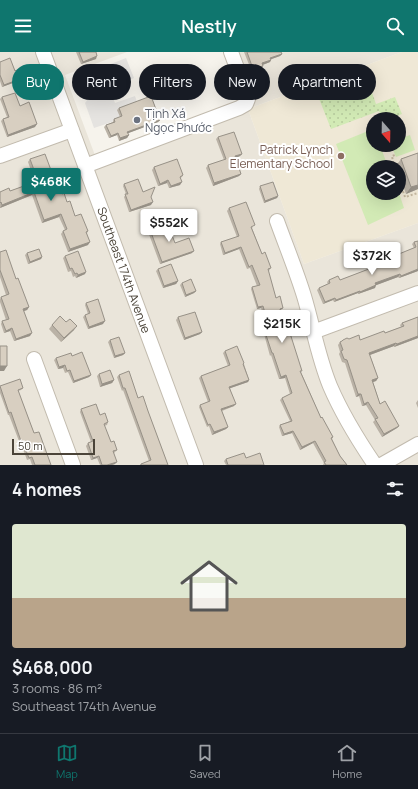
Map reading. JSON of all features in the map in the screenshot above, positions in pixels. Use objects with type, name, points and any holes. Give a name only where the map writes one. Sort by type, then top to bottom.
[{"type":"street","name":"Southeast 174th Avenue","points":[[43,52],[196,465]]},
{"type":"street","points":[[85,166],[206,121],[246,104],[248,99],[247,95],[231,52]]},
{"type":"street","points":[[0,156],[72,130]]},
{"type":"street","points":[[277,221],[304,297],[322,364],[330,386],[358,440],[375,465]]},
{"type":"street","points":[[313,332],[418,294]]},
{"type":"street","points":[[34,359],[73,465]]},
{"type":"street","points":[[381,465],[418,444]]},
{"type":"path","points":[[393,160],[392,156],[395,155]]},
{"type":"path","points":[[406,197],[418,192]]},
{"type":"shaded area","points":[[0,52],[127,52],[95,64],[72,64],[72,72],[65,75],[72,94],[72,100],[74,100],[96,158],[245,103],[244,100],[270,100],[270,64],[230,64],[226,52],[402,52],[370,64],[278,64],[278,98],[248,109],[304,264],[418,223],[418,465],[0,465]]},
{"type":"shaded area","name":"Patrick Lynch Elementary School","points":[[402,52],[418,52],[418,223],[304,264],[248,109],[278,98],[278,100],[376,100],[376,64],[370,64]]},
{"type":"shaded area","points":[[126,58],[128,64],[111,64]]},
{"type":"shaded area","points":[[131,70],[134,78],[131,79]]},
{"type":"shaded area","points":[[135,96],[137,102],[118,110],[121,119],[94,128],[85,103],[88,100],[114,100],[115,103],[124,100],[131,100],[131,97]]},
{"type":"green space","points":[[395,97],[401,112],[366,112],[366,116],[331,129],[320,100],[375,100],[376,104]]},
{"type":"green space","points":[[366,132],[366,152],[383,152],[385,160],[366,160],[366,200],[401,200],[404,208],[368,225],[336,144]]},
{"type":"green space","points":[[410,135],[415,150],[396,157],[394,152],[406,152],[406,136]]},
{"type":"building","points":[[79,52],[96,52],[97,56],[83,62]]},
{"type":"building","points":[[247,52],[281,52],[282,54],[270,58],[271,60],[262,64],[251,64]]},
{"type":"building","points":[[10,58],[12,64],[12,82],[4,85],[0,75],[0,62]]},
{"type":"building","points":[[12,94],[12,100],[18,100],[20,106],[29,102],[37,124],[8,135],[3,119],[9,117],[2,97]]},
{"type":"building","name":"Tịnh Xá Ngọc Phước","points":[[140,100],[152,100],[160,120],[127,132],[129,135],[120,138],[118,133],[111,136],[106,125],[115,122],[114,119],[122,116],[119,108]]},
{"type":"building","points":[[234,132],[242,154],[235,156],[241,174],[214,183],[208,165],[226,159],[218,137]]},
{"type":"building","points":[[418,153],[418,185],[411,187],[406,173],[406,160],[401,159]]},
{"type":"building","points":[[45,154],[58,189],[60,188],[62,194],[64,193],[67,202],[70,201],[75,216],[81,214],[88,231],[86,232],[90,242],[70,249],[63,231],[67,229],[61,214],[44,220],[34,192],[2,205],[1,202],[0,203],[0,192],[9,188],[10,191],[38,181],[30,159]]},
{"type":"building","points":[[177,159],[183,175],[180,177],[182,182],[171,186],[168,180],[160,184],[154,167]]},
{"type":"building","points":[[138,179],[143,192],[155,187],[151,197],[153,202],[131,210],[125,194],[128,194],[124,184]]},
{"type":"building","points":[[273,182],[278,196],[265,201],[260,186]]},
{"type":"building","points":[[246,202],[255,225],[251,227],[262,254],[265,252],[271,268],[268,269],[276,298],[280,296],[283,308],[280,309],[286,330],[289,330],[302,371],[300,371],[321,418],[322,417],[333,437],[331,438],[340,456],[347,465],[326,465],[324,462],[326,461],[315,441],[302,447],[293,431],[284,434],[280,425],[292,421],[282,398],[292,393],[286,375],[281,377],[265,332],[272,330],[263,306],[258,307],[252,287],[260,285],[252,265],[249,267],[241,247],[225,253],[221,242],[239,236],[229,208]]},
{"type":"building","points":[[166,220],[175,243],[189,238],[194,251],[162,262],[149,227]]},
{"type":"building","points":[[418,241],[418,269],[401,276],[400,274],[375,283],[376,285],[360,292],[325,302],[319,288],[330,283],[329,280],[338,276],[340,280],[395,259],[394,256],[416,247],[414,242]]},
{"type":"building","points":[[39,249],[42,257],[30,262],[27,253]]},
{"type":"building","points":[[6,250],[16,279],[18,278],[29,307],[23,309],[32,333],[16,339],[12,328],[6,331],[2,321],[9,319],[1,297],[9,294],[0,270],[0,252]]},
{"type":"building","points":[[78,251],[86,272],[78,275],[77,273],[75,274],[72,268],[70,269],[65,256]]},
{"type":"building","points":[[171,264],[178,281],[164,286],[158,269]]},
{"type":"building","points":[[191,279],[196,291],[186,295],[182,283]]},
{"type":"building","points":[[98,299],[105,321],[89,327],[85,315],[90,313],[86,303]]},
{"type":"building","points":[[195,312],[202,332],[185,338],[178,317]]},
{"type":"building","points":[[60,316],[66,322],[70,319],[77,326],[64,338],[52,325]]},
{"type":"building","points":[[418,317],[418,336],[369,353],[378,378],[372,380],[380,404],[385,401],[399,426],[384,434],[375,419],[378,418],[368,402],[364,404],[361,394],[358,394],[347,360],[344,359],[341,351],[343,350],[340,342],[347,338],[349,339],[359,335],[360,340],[384,331],[385,333],[404,326],[402,323]]},
{"type":"building","points":[[119,337],[125,353],[115,356],[110,340]]},
{"type":"building","points":[[0,346],[7,346],[7,366],[0,366]]},
{"type":"building","points":[[237,346],[249,380],[229,387],[236,404],[221,409],[228,427],[214,432],[210,424],[208,425],[200,405],[210,401],[201,376],[230,365],[225,351]]},
{"type":"building","points":[[82,352],[91,375],[74,381],[70,370],[67,371],[65,365],[59,367],[56,358],[71,353],[72,356]]},
{"type":"building","points":[[110,370],[114,380],[102,384],[99,374]]},
{"type":"building","points":[[129,371],[138,398],[143,396],[168,465],[141,465],[151,460],[119,375]]},
{"type":"building","points":[[20,379],[23,388],[18,390],[34,433],[39,432],[51,465],[35,465],[32,457],[29,458],[24,446],[23,447],[11,412],[9,413],[0,386]]},
{"type":"building","points":[[96,404],[100,415],[105,413],[108,422],[104,424],[111,442],[114,441],[117,450],[113,451],[117,462],[107,465],[102,465],[99,456],[93,458],[88,443],[93,441],[81,409]]},
{"type":"building","points":[[244,453],[246,458],[260,453],[264,465],[228,465],[226,459]]},
{"type":"place","name":"Tịnh Xá Ngọc Phước","points":[[137,120]]},
{"type":"place","name":"Patrick Lynch Elementary School","points":[[341,156]]}]
